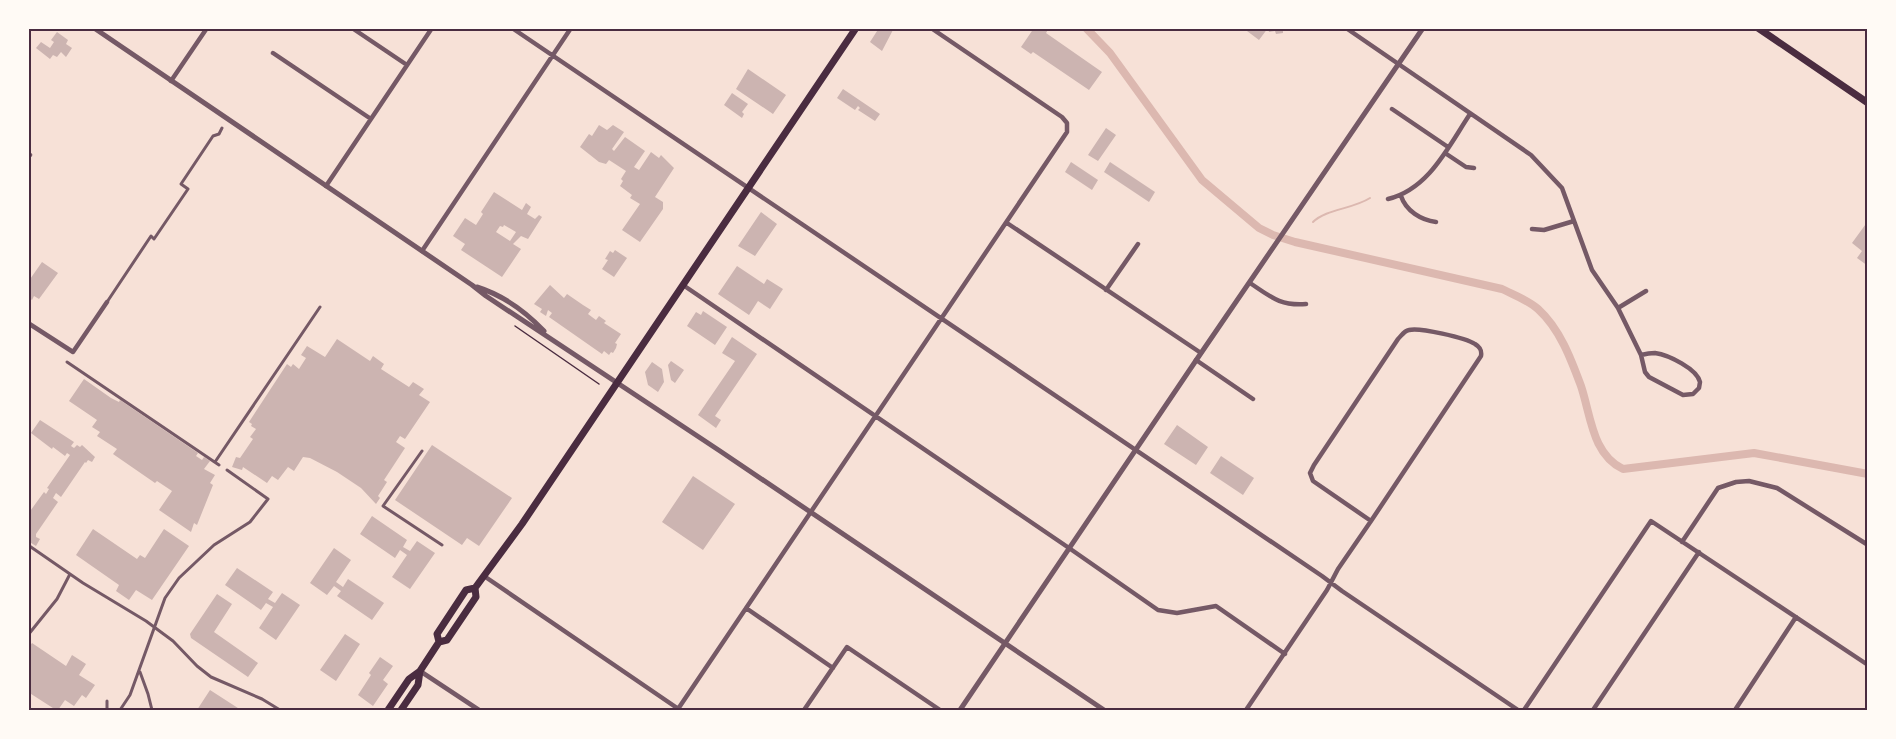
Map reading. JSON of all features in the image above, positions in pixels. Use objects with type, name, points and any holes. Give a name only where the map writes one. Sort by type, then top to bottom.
[{"type":"main road","points":[[439,642],[437,634],[466,591],[475,588],[528,516],[856,28]]},
{"type":"main road","points":[[1758,28],[1868,103]]},
{"type":"main road","points":[[387,711],[410,679],[420,671],[439,642],[447,640],[476,597],[475,588]]},
{"type":"main road","points":[[401,711],[418,685],[420,671]]},
{"type":"street","points":[[94,28],[490,299],[811,512],[1104,711]]},
{"type":"street","points":[[171,81],[207,28]]},
{"type":"street","points":[[352,28],[407,64]]},
{"type":"street","points":[[326,186],[432,28]]},
{"type":"street","points":[[512,28],[1518,711]]},
{"type":"street","points":[[422,251],[571,28]]},
{"type":"street","points":[[484,576],[679,710],[1068,129],[1062,117],[931,28]]},
{"type":"street","points":[[1346,28],[1531,155],[1554,178],[1566,196],[1592,270],[1618,308],[1649,377],[1683,395],[1697,391],[1700,382],[1695,373],[1666,356],[1657,353],[1641,355]]},
{"type":"street","points":[[960,711],[1200,353],[1275,247],[1423,28]]},
{"type":"street","points":[[273,53],[370,119]]},
{"type":"street","points":[[1392,109],[1448,147]]},
{"type":"street","points":[[1388,199],[1401,196],[1425,179],[1470,114]]},
{"type":"street","points":[[28,323],[73,352],[151,236],[154,238],[188,189],[181,184],[213,136],[219,134],[222,128]]},
{"type":"street","points":[[1445,153],[1466,167],[1474,168]]},
{"type":"street","points":[[1401,196],[1417,216],[1436,222]]},
{"type":"street","points":[[1533,229],[1544,230],[1574,221]]},
{"type":"street","points":[[1007,223],[1200,353]]},
{"type":"street","points":[[1106,290],[1137,244]]},
{"type":"street","points":[[1250,283],[1274,299],[1290,305],[1306,304]]},
{"type":"street","points":[[683,285],[1158,610],[1177,614],[1216,606],[1285,654]]},
{"type":"street","points":[[1618,308],[1646,291]]},
{"type":"street","points":[[67,362],[217,464],[320,307]]},
{"type":"street","points":[[1246,711],[1481,356],[1482,350],[1478,345],[1469,340],[1423,331],[1412,329],[1406,331],[1398,339],[1314,465],[1310,473],[1313,481],[1371,521]]},
{"type":"street","points":[[1196,360],[1253,399]]},
{"type":"street","points":[[422,451],[383,506],[442,545]]},
{"type":"street","points":[[120,711],[130,695],[165,598],[179,578],[214,545],[250,522],[268,499],[226,470]]},
{"type":"street","points":[[1682,542],[1718,488],[1736,482],[1749,481],[1778,488],[1868,545]]},
{"type":"street","points":[[1524,711],[1651,521],[1868,665]]},
{"type":"street","points":[[28,545],[155,628],[183,649],[197,666],[211,677],[262,699],[280,711]]},
{"type":"street","points":[[1593,711],[1699,552]]},
{"type":"street","points":[[28,635],[57,599],[70,574]]},
{"type":"street","points":[[746,608],[833,668]]},
{"type":"street","points":[[1734,711],[1796,618]]},
{"type":"street","points":[[804,711],[847,647],[940,711]]},
{"type":"street","points":[[139,671],[152,711]]},
{"type":"street","points":[[420,671],[479,711]]},
{"type":"street","points":[[107,701],[107,711]]},
{"type":"path","points":[[515,326],[598,384]]},
{"type":"building","points":[[879,28],[894,28],[882,51],[870,42]]},
{"type":"building","points":[[1034,28],[1049,28],[1046,33],[1102,72],[1089,90],[1033,52],[1031,54],[1021,47]]},
{"type":"building","points":[[1243,28],[1268,28],[1259,40]]},
{"type":"building","points":[[1268,28],[1283,28],[1283,33],[1269,32]]},
{"type":"building","points":[[57,32],[68,40],[66,44],[72,48],[66,57],[61,52],[57,57],[53,55],[50,59],[36,48],[41,42],[50,48],[54,42],[51,40]]},
{"type":"building","points":[[748,69],[786,95],[773,114],[736,89]]},
{"type":"building","points":[[843,89],[880,114],[875,121],[858,110],[860,108],[858,106],[855,110],[837,98]]},
{"type":"building","points":[[732,93],[748,104],[742,112],[744,114],[742,118],[724,105]]},
{"type":"building","points":[[599,125],[607,130],[613,125],[624,132],[612,149],[614,151],[625,137],[645,151],[634,167],[639,170],[651,152],[659,158],[661,155],[674,168],[655,197],[663,202],[663,209],[640,242],[622,230],[640,204],[630,198],[632,195],[620,186],[626,171],[609,160],[606,164],[599,162],[580,147],[589,134],[592,136]]},
{"type":"building","points":[[1106,128],[1116,135],[1098,161],[1088,155]]},
{"type":"building","points":[[1071,162],[1098,180],[1092,190],[1065,172]]},
{"type":"building","points":[[1110,162],[1155,192],[1149,202],[1104,172]]},
{"type":"building","points":[[494,192],[522,210],[526,203],[531,207],[527,214],[535,219],[539,215],[542,217],[528,239],[521,236],[513,244],[521,249],[502,277],[461,250],[465,244],[453,236],[465,218],[476,225],[483,214],[481,212]],"holes":[[[504,225],[516,232],[510,241],[496,232],[500,226]]]},
{"type":"building","points":[[761,212],[777,224],[755,256],[738,246]]},
{"type":"building","points":[[1868,221],[1868,266],[1857,258],[1862,251],[1852,243]]},
{"type":"building","points":[[615,250],[627,258],[614,277],[602,269],[608,260],[605,259],[610,251],[613,253]]},
{"type":"building","points":[[42,262],[58,273],[39,299],[34,296],[32,300],[28,297],[28,282]]},
{"type":"building","points":[[737,266],[764,284],[767,279],[783,289],[770,309],[758,301],[749,315],[718,294]]},
{"type":"building","points":[[550,285],[564,298],[567,294],[591,310],[588,314],[596,320],[599,316],[606,321],[604,323],[621,334],[615,343],[617,344],[613,353],[609,355],[604,351],[602,354],[549,317],[552,313],[548,310],[546,316],[540,312],[542,309],[534,304]]},
{"type":"building","points":[[703,311],[727,327],[715,345],[687,326],[696,312],[701,315]]},
{"type":"building","points":[[732,337],[757,354],[715,416],[721,420],[716,428],[698,415],[735,361],[722,353]]},
{"type":"building","points":[[337,339],[370,361],[373,356],[384,364],[381,369],[409,387],[413,382],[424,389],[419,395],[430,402],[405,439],[400,436],[396,442],[405,448],[384,480],[387,482],[376,504],[361,488],[310,458],[303,457],[294,471],[288,467],[278,480],[272,476],[267,483],[243,467],[242,470],[232,467],[236,457],[240,458],[253,439],[250,437],[256,429],[249,422],[287,364],[291,367],[293,364],[299,369],[306,358],[301,355],[307,346],[325,357]]},
{"type":"building","points":[[671,361],[684,370],[675,383],[671,380],[668,365]]},
{"type":"building","points":[[652,362],[662,369],[664,382],[658,392],[648,385],[645,372]]},
{"type":"building","points":[[84,379],[111,398],[119,402],[120,400],[198,453],[196,456],[202,460],[204,457],[210,461],[204,469],[215,475],[210,483],[213,485],[197,525],[194,523],[191,532],[159,510],[172,491],[157,481],[155,483],[113,454],[117,449],[97,436],[100,432],[92,427],[97,420],[69,401]]},
{"type":"building","points":[[40,420],[74,442],[71,446],[74,448],[82,445],[95,457],[92,462],[88,460],[85,462],[61,497],[56,493],[53,498],[58,502],[36,534],[36,537],[40,539],[36,546],[28,541],[28,514],[44,492],[46,494],[49,489],[47,488],[70,455],[67,453],[65,456],[53,447],[52,449],[31,433]]},
{"type":"building","points":[[1177,425],[1208,447],[1196,465],[1164,444]]},
{"type":"building","points":[[432,445],[512,498],[479,546],[467,538],[462,545],[395,500]]},
{"type":"building","points":[[1221,456],[1254,478],[1243,495],[1210,473]]},
{"type":"building","points":[[693,476],[735,504],[703,550],[662,522]]},
{"type":"building","points":[[372,516],[407,540],[403,547],[410,551],[417,541],[435,553],[410,589],[392,577],[407,555],[400,550],[395,558],[360,534]]},
{"type":"building","points":[[93,529],[137,559],[140,555],[145,558],[164,529],[189,546],[152,600],[136,590],[129,600],[116,591],[119,585],[76,555]]},
{"type":"building","points":[[334,548],[351,560],[336,582],[343,587],[348,579],[384,603],[372,620],[337,596],[341,591],[334,586],[327,595],[310,583]]},
{"type":"building","points":[[237,568],[273,592],[268,599],[275,603],[282,593],[300,605],[276,640],[259,628],[273,607],[266,603],[261,610],[225,585]]},
{"type":"building","points":[[217,594],[232,604],[214,632],[258,663],[248,677],[191,638],[190,634]]},
{"type":"building","points":[[345,634],[360,644],[336,681],[320,670]]},
{"type":"building","points":[[32,643],[66,666],[72,655],[86,664],[79,675],[95,685],[86,698],[82,695],[74,706],[65,700],[56,710],[28,692],[28,648]]},
{"type":"building","points":[[380,657],[393,666],[383,680],[388,684],[373,706],[358,695]]},
{"type":"building","points":[[210,690],[241,710],[197,710]]},
{"type":"waterway","points":[[1086,28],[1110,53],[1202,180],[1259,228],[1295,242],[1502,289],[1538,309],[1553,326],[1569,355],[1599,444],[1605,454],[1623,469],[1754,453],[1868,474]]},
{"type":"waterway","points":[[1313,222],[1325,214],[1356,205],[1370,198]]}]
